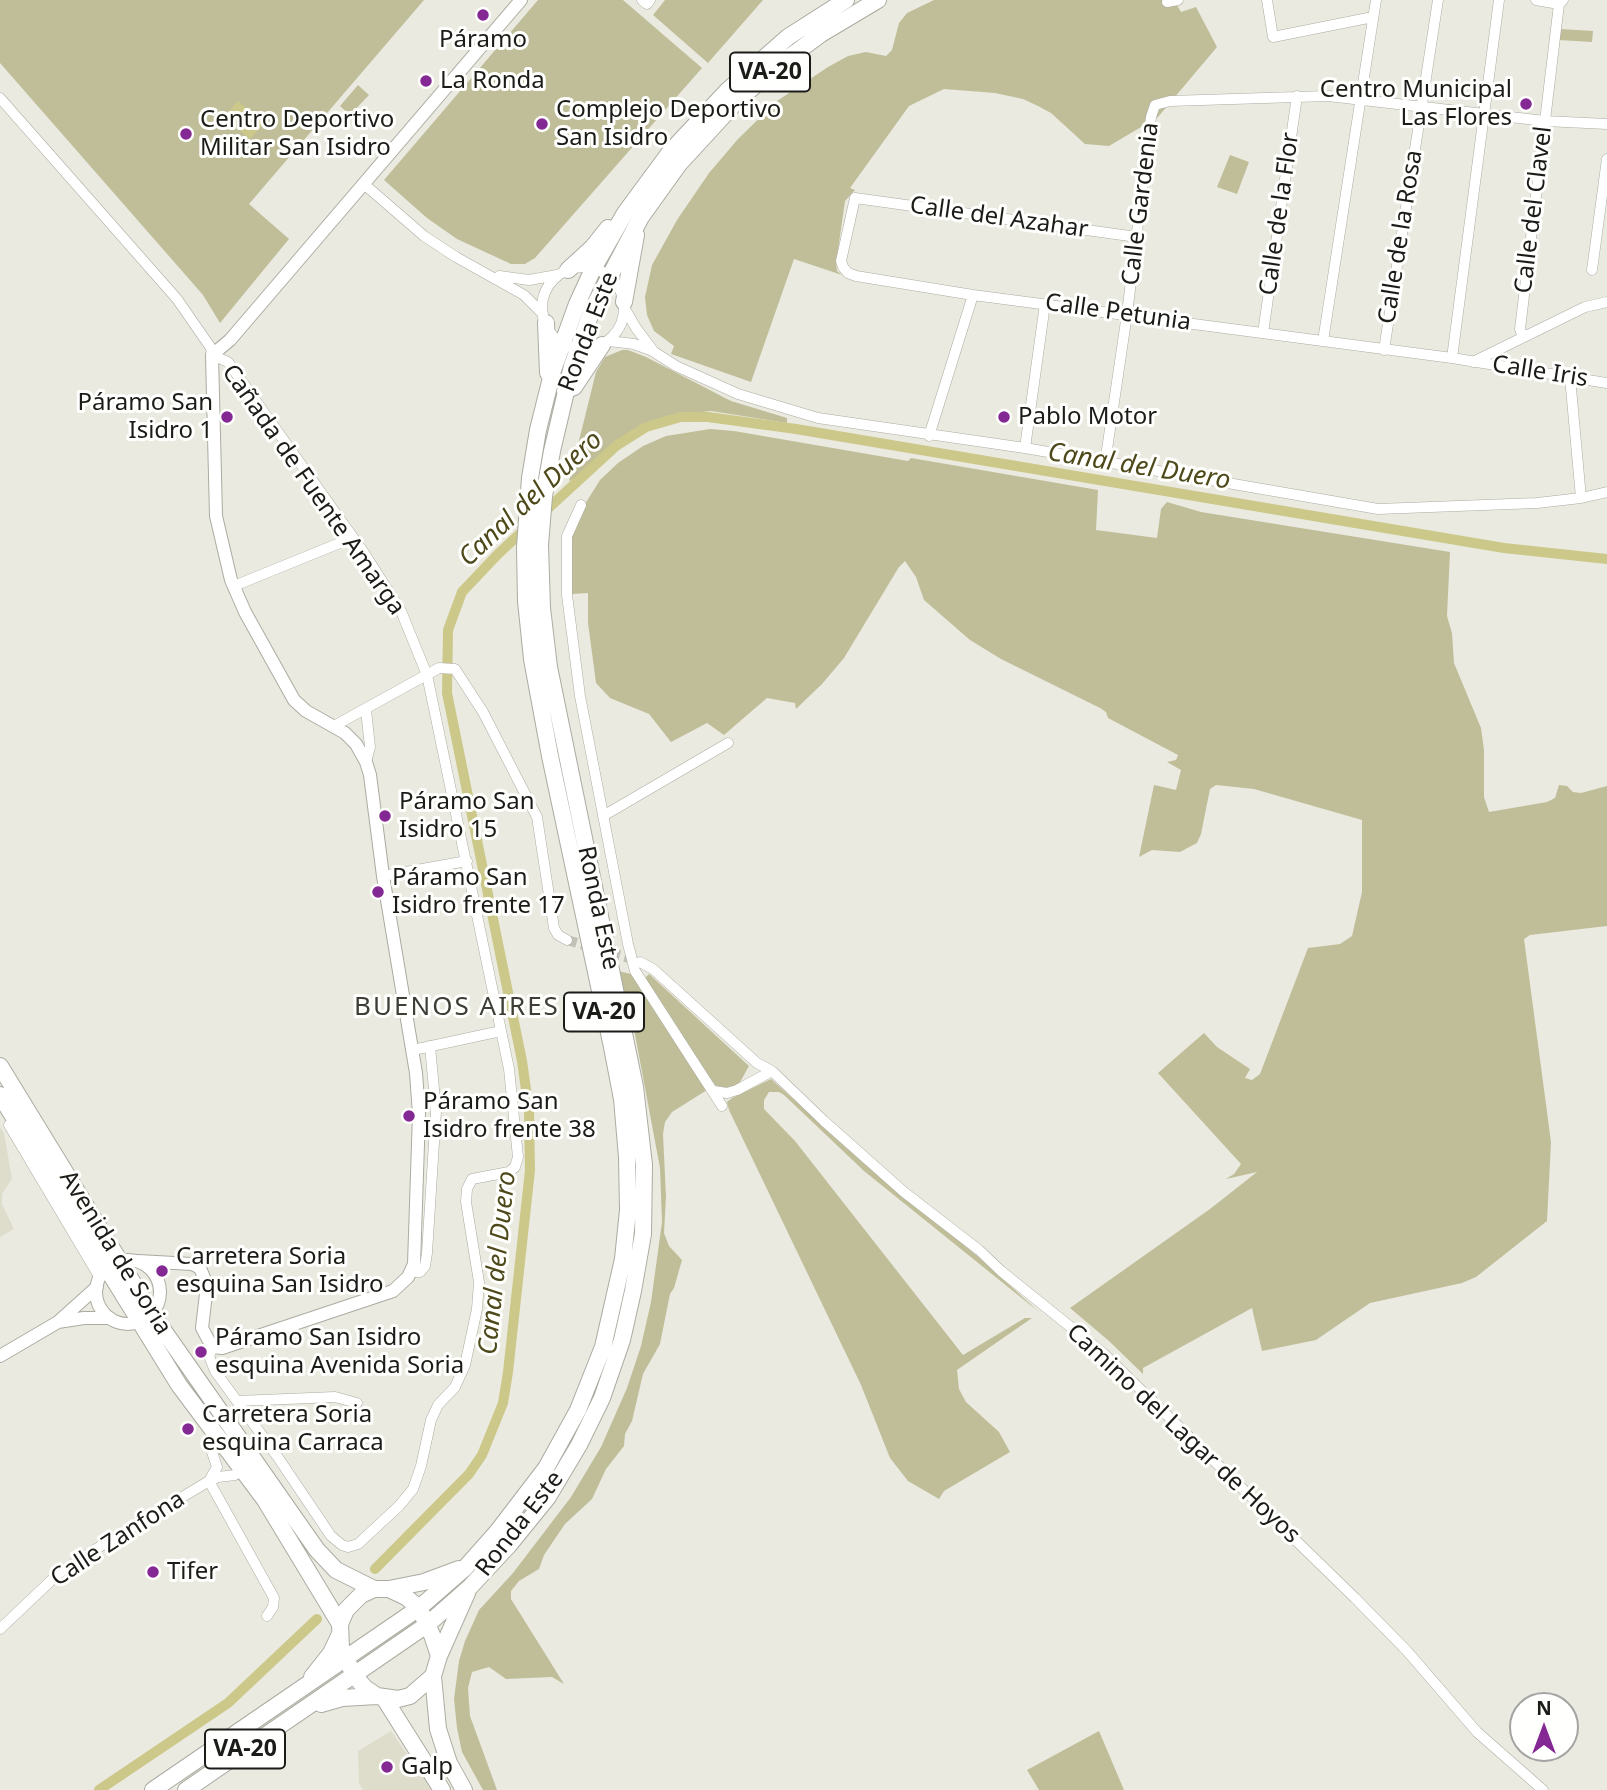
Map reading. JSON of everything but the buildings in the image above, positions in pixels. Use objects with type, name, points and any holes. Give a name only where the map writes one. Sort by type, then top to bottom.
[{"type":"main road","name":"Ronda Este","points":[[186,1790],[305,1709],[465,1568],[497,1532],[546,1468],[578,1410],[603,1347],[623,1259],[628,1210],[627,1157],[622,1099],[541,710],[526,601],[533,546],[538,430],[548,385],[570,346],[601,273],[670,152],[728,90],[788,37],[846,0]]},
{"type":"main road","name":"Ronda Este","points":[[633,215],[736,102],[776,67],[821,34],[878,0]]},
{"type":"main road","points":[[563,272],[592,248],[615,219],[633,215],[624,305]]},
{"type":"main road","points":[[544,318],[548,385]]},
{"type":"main road","points":[[565,391],[574,387],[606,343]]},
{"type":"main road","name":"Ronda Este","points":[[536,497],[565,391],[570,346]]},
{"type":"main road","name":"Ronda Este","points":[[153,1790],[300,1691],[428,1624],[470,1587],[548,1497],[602,1398],[622,1340],[643,1234],[644,1165],[640,1115],[549,667],[533,546]]},
{"type":"main road","name":"Avenida de Soria","points":[[0,1066],[105,1274]]},
{"type":"main road","name":"Avenida de Soria","points":[[0,1095],[105,1274],[146,1318],[317,1550],[336,1570],[406,1597],[419,1608]]},
{"type":"main road","name":"Avenida de Soria","points":[[146,1318],[184,1392],[265,1500],[340,1630],[350,1667]]},
{"type":"main road","points":[[300,1691],[326,1660],[353,1602],[382,1589],[424,1582],[465,1568]]},
{"type":"main road","points":[[464,1790],[449,1763],[438,1729],[433,1676],[439,1656],[470,1587]]},
{"type":"main road","points":[[419,1608],[428,1624],[439,1656]]},
{"type":"main road","points":[[350,1667],[365,1688],[381,1697],[442,1790]]},
{"type":"main road","points":[[305,1709],[342,1698],[398,1699],[410,1696],[433,1676]]},
{"type":"street","points":[[212,355],[230,340],[521,0]]},
{"type":"street","points":[[642,0],[646,4],[650,0]]},
{"type":"street","points":[[1167,2],[1178,0]]},
{"type":"street","points":[[1267,0],[1273,37],[1373,17]]},
{"type":"street","points":[[1323,341],[1376,0]]},
{"type":"street","name":"Calle de la Rosa","points":[[1384,350],[1438,0]]},
{"type":"street","points":[[1452,358],[1499,0]]},
{"type":"street","points":[[1536,0],[1561,2]]},
{"type":"street","name":"Calle del Clavel","points":[[1523,337],[1520,328],[1561,2]]},
{"type":"street","name":"Calle Gardenia","points":[[1105,463],[1127,314],[1150,117],[1156,105],[1170,101],[1297,96],[1359,99],[1545,121],[1607,124]]},
{"type":"street","name":"Calle de la Flor","points":[[1263,333],[1297,96]]},
{"type":"street","points":[[0,98],[177,299],[211,348],[216,516],[222,548],[245,612],[294,700],[356,744],[366,762],[413,1050],[419,1114],[414,1264],[408,1278],[393,1291],[222,1348],[214,1347],[202,1328],[207,1285],[197,1265],[138,1261],[105,1274],[58,1322],[0,1356]]},
{"type":"street","points":[[1592,270],[1605,190],[1607,159]]},
{"type":"street","points":[[364,184],[424,236],[524,295],[544,318],[552,334],[570,346],[590,348],[606,343],[634,344],[654,352],[692,375],[738,394],[818,418],[1025,448],[1378,509],[1524,504],[1581,498],[1607,492]]},
{"type":"street","name":"Calle Petunia","points":[[861,199],[855,198],[852,203],[841,261],[848,273],[973,295],[1472,362]]},
{"type":"street","name":"Calle del Azahar","points":[[861,199],[1137,237]]},
{"type":"street","points":[[487,273],[519,280],[563,272],[601,273],[621,292],[624,305],[636,328],[654,352]]},
{"type":"street","points":[[544,318],[545,295],[563,272]]},
{"type":"street","points":[[929,436],[973,295]]},
{"type":"street","points":[[1472,362],[1586,307],[1607,302]]},
{"type":"street","points":[[1025,448],[1045,304]]},
{"type":"street","points":[[606,343],[622,321],[624,305]]},
{"type":"street","name":"Cañada de Fuente Amarga","points":[[212,355],[228,362],[352,538],[401,611],[427,675],[514,1099],[518,1157],[515,1167],[509,1172],[471,1178],[466,1202],[479,1282],[477,1309],[465,1365],[455,1387],[438,1405],[431,1420],[413,1489],[400,1506],[358,1544],[348,1547],[331,1536],[215,1371],[209,1356],[214,1347]]},
{"type":"street","name":"Calle Iris","points":[[1472,362],[1607,383]]},
{"type":"street","points":[[1570,377],[1581,498]]},
{"type":"street","points":[[580,506],[567,536],[567,595],[580,696],[635,971],[722,1106]]},
{"type":"street","points":[[234,586],[352,538]]},
{"type":"street","points":[[334,726],[439,668],[456,669],[483,712],[537,817],[554,928],[558,935],[566,940]]},
{"type":"street","points":[[366,710],[370,747],[366,762]]},
{"type":"street","points":[[603,816],[728,743]]},
{"type":"street","points":[[383,876],[467,861]]},
{"type":"street","name":"Camino del Lagar de Hoyos","points":[[640,961],[653,969],[757,1063],[772,1071],[904,1192],[1103,1353],[1355,1598],[1407,1651],[1477,1732],[1543,1790]]},
{"type":"street","points":[[413,1050],[501,1031]]},
{"type":"street","points":[[411,1272],[420,1272],[425,1266],[427,1253],[436,1111],[429,1046]]},
{"type":"street","points":[[714,1091],[727,1093],[737,1090],[772,1071]]},
{"type":"street","name":"Avenida de Soria","points":[[0,1109],[105,1274]]},
{"type":"street","points":[[58,1322],[110,1318],[121,1323],[146,1318],[160,1298],[159,1280],[153,1270],[138,1261]]},
{"type":"street","points":[[160,1290],[170,1273],[182,1263]]},
{"type":"street","points":[[105,1274],[100,1306],[110,1318]]},
{"type":"street","points":[[237,1401],[335,1397],[357,1403]]},
{"type":"street","name":"Calle Zanfona","points":[[209,1481],[216,1467],[210,1446]]},
{"type":"street","name":"Calle Zanfona","points":[[0,1629],[58,1574],[209,1481],[235,1475]]},
{"type":"street","points":[[209,1481],[274,1598],[273,1607],[267,1616]]},
{"type":"shaded area","name":"Centro Deportivo Militar San Isidro","points":[[0,0],[424,0],[249,204],[289,239],[220,323],[203,295],[0,63]]},
{"type":"shaded area","name":"Complejo Deportivo San Isidro","points":[[538,0],[623,0],[702,68],[535,258],[525,264],[511,264],[457,239],[427,218],[384,180]]},
{"type":"shaded area","points":[[665,0],[763,0],[708,63],[653,15]]},
{"type":"shaded area","points":[[934,0],[1174,0],[1181,12],[1196,7],[1217,47],[1158,117],[1109,146],[1085,144],[1051,113],[1023,99],[995,93],[944,89],[909,106],[850,188],[855,190],[845,201],[836,264],[837,271],[842,275],[794,259],[751,382],[671,354],[674,346],[654,331],[647,315],[645,297],[652,265],[677,220],[709,173],[738,139],[777,101],[848,56],[866,52],[886,56],[892,50],[899,23],[907,13]]},
{"type":"shaded area","points":[[1560,29],[1593,31],[1592,42],[1559,40]]},
{"type":"shaded area","points":[[358,85],[369,95],[350,115],[340,106]]},
{"type":"shaded area","points":[[238,101],[264,123],[250,139],[224,117]]},
{"type":"shaded area","points":[[1230,155],[1249,162],[1237,194],[1217,187]]},
{"type":"shaded area","points":[[622,350],[646,357],[731,401],[787,418],[787,423],[711,411],[666,416],[635,429],[581,476],[569,481],[596,372],[605,357]]},
{"type":"shaded area","points":[[710,429],[908,461],[911,458],[1098,490],[1096,530],[1157,538],[1161,509],[1167,502],[1201,512],[1450,552],[1447,616],[1452,633],[1454,663],[1481,728],[1484,797],[1489,812],[1547,802],[1555,798],[1559,785],[1581,793],[1607,786],[1607,926],[1530,935],[1524,939],[1551,1142],[1547,1221],[1476,1277],[1462,1283],[1370,1303],[1316,1340],[1262,1351],[1252,1308],[1143,1368],[1143,1374],[1070,1308],[1210,1209],[1257,1172],[1226,1179],[1234,1174],[1241,1164],[1158,1073],[1204,1033],[1217,1047],[1250,1069],[1245,1078],[1252,1080],[1260,1074],[1308,948],[1340,944],[1352,936],[1362,892],[1362,820],[1254,789],[1216,785],[1210,789],[1197,843],[1180,852],[1152,850],[1139,857],[1154,785],[1176,790],[1181,770],[1167,762],[1176,760],[1178,755],[1108,718],[1106,712],[1100,708],[1001,659],[970,640],[924,600],[916,577],[905,561],[844,658],[796,709],[795,703],[767,698],[724,735],[707,723],[671,742],[649,714],[610,698],[596,683],[588,623],[588,593],[571,594],[572,535],[585,504],[600,480],[618,463],[643,446],[666,436]]},
{"type":"shaded area","points":[[618,971],[635,975],[707,1090],[672,1112],[665,1122],[663,1134],[666,1197],[664,1233],[669,1246],[682,1260],[670,1294],[660,1344],[643,1374],[624,1446],[606,1469],[592,1499],[565,1524],[544,1555],[539,1569],[519,1581],[511,1591],[511,1599],[564,1684],[552,1677],[506,1679],[489,1667],[472,1672],[468,1688],[470,1716],[497,1790],[483,1790],[462,1752],[457,1728],[454,1699],[459,1661],[465,1641],[479,1610],[513,1573],[571,1497],[601,1447],[627,1388],[641,1346],[651,1302],[662,1222],[660,1168],[634,1029]]},
{"type":"shaded area","points":[[649,974],[749,1066],[739,1084],[731,1088],[715,1085],[643,980]]},
{"type":"shaded area","points":[[771,1079],[1039,1312],[864,1171],[784,1095],[769,1092],[764,1100],[764,1109],[795,1141],[963,1355],[1025,1318],[1032,1318],[957,1370],[959,1389],[966,1402],[999,1432],[1010,1452],[944,1491],[939,1499],[908,1481],[890,1458],[861,1385],[729,1110],[727,1102],[732,1098]]},
{"type":"shaded area","points":[[0,1127],[4,1133],[12,1179],[2,1194],[2,1204],[14,1229],[0,1237]]},
{"type":"shaded area","name":"Galp","points":[[391,1731],[432,1790],[363,1790],[359,1783],[358,1751]]},
{"type":"shaded area","points":[[1099,1731],[1124,1790],[1039,1790],[1027,1770]]},
{"type":"waterway","name":"Canal del Duero","points":[[543,513],[616,446],[646,427],[681,417],[708,417],[796,429],[1504,548],[1607,559]]},
{"type":"waterway","name":"Canal del Duero","points":[[375,1569],[469,1474],[482,1455],[503,1403],[508,1372],[530,1170],[529,1111],[522,1061],[447,693],[448,630],[462,592],[526,528]]},
{"type":"waterway","name":"Canal del Duero","points":[[99,1790],[228,1703],[317,1619]]},
{"type":"tunnel","points":[[567,940],[636,960]]},
{"type":"place","name":"Páramo","points":[[483,15]]},
{"type":"place","name":"La Ronda","points":[[426,81]]},
{"type":"place","name":"Centro Municipal Las Flores","points":[[1526,104]]},
{"type":"place","name":"Complejo Deportivo San Isidro","points":[[542,124]]},
{"type":"place","name":"Centro Deportivo Militar San Isidro","points":[[186,134]]},
{"type":"place","name":"Páramo San Isidro 1","points":[[227,417]]},
{"type":"place","name":"Pablo Motor","points":[[1004,417]]},
{"type":"place","name":"Páramo San Isidro 15","points":[[385,816]]},
{"type":"place","name":"Páramo San Isidro frente 17","points":[[378,892]]},
{"type":"place","name":"Páramo San Isidro frente 38","points":[[409,1116]]},
{"type":"place","name":"Carretera Soria esquina San Isidro","points":[[162,1271]]},
{"type":"place","name":"Páramo San Isidro esquina Avenida Soria","points":[[201,1352]]},
{"type":"place","name":"Carretera Soria esquina Carraca","points":[[188,1429]]},
{"type":"place","name":"Tifer","points":[[153,1572]]},
{"type":"place","name":"Galp","points":[[387,1767]]},
{"type":"district","name":"BUENOS AIRES","points":[[457,1008]]}]
